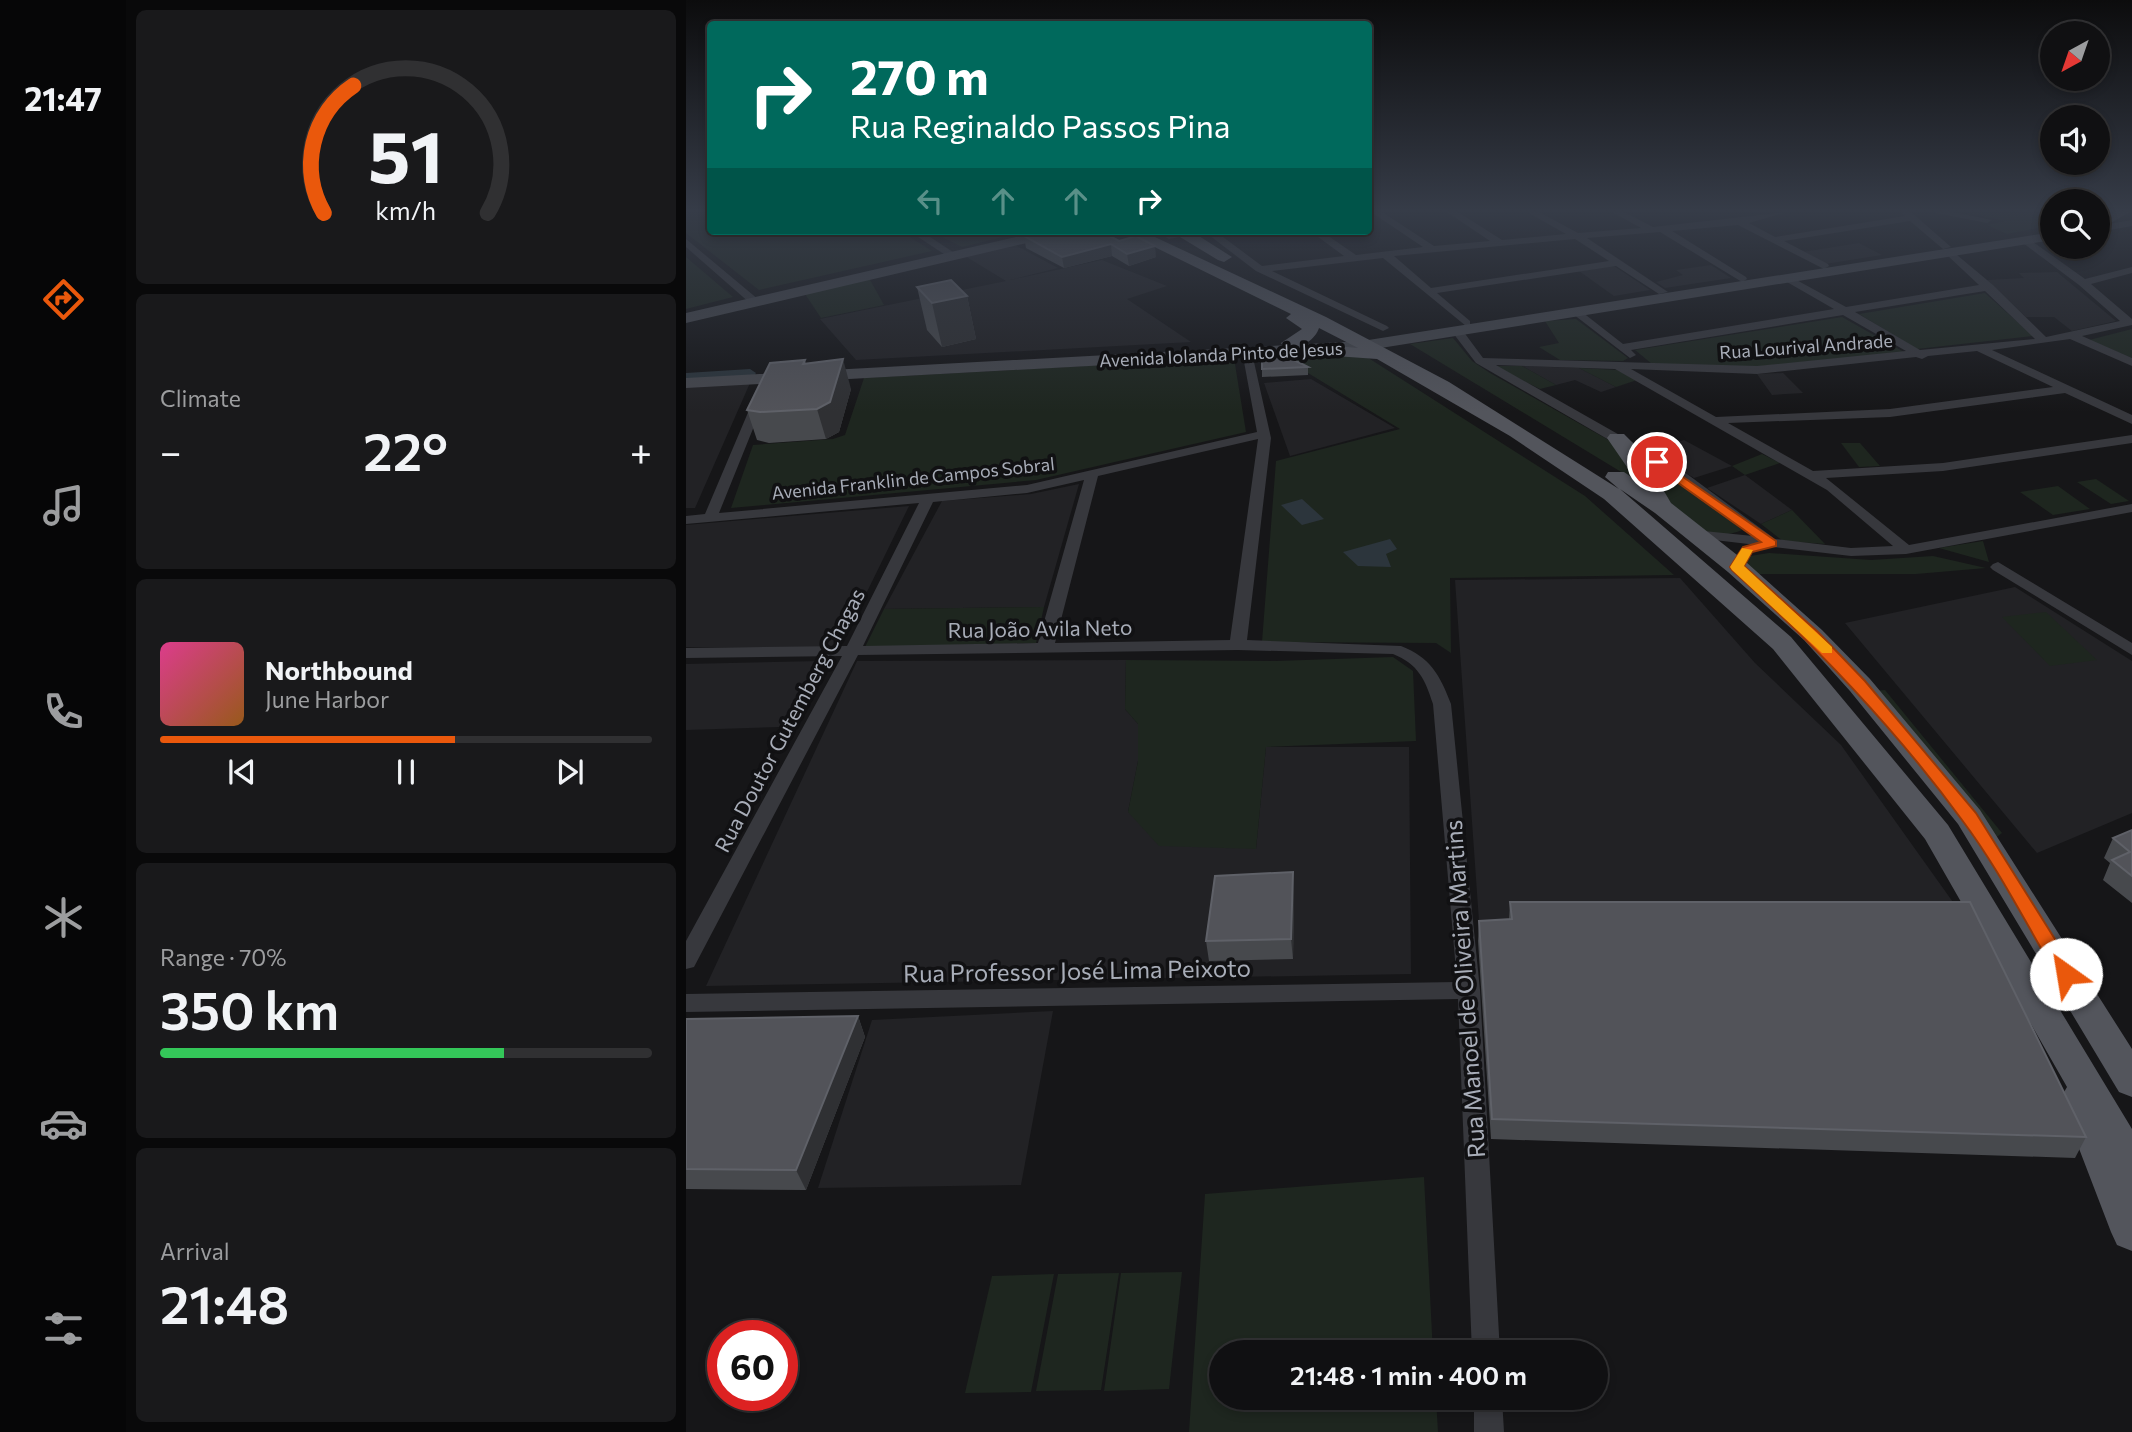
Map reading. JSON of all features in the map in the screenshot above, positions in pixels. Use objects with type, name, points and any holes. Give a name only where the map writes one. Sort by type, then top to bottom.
[{"type":"main road","points":[[686,318],[844,279]]},
{"type":"main road","points":[[1234,279],[1413,370],[1571,467],[1660,533],[1782,643],[1937,833],[2132,1164]]},
{"type":"main road","points":[[1239,279],[1310,326],[1311,330],[1306,336],[1290,342]]},
{"type":"main road","points":[[1266,279],[1330,311],[1402,340],[1553,436],[1663,508],[1737,567],[1813,635],[1860,685],[1969,817],[2128,1065]]},
{"type":"main road","points":[[1402,340],[1742,279]]},
{"type":"main road","points":[[1462,328],[1578,314],[1797,279]]},
{"type":"main road","points":[[686,313],[753,300]]},
{"type":"main road","name":"Avenida Iolanda Pinto de Jesus","points":[[686,370],[1035,359],[1182,352],[1290,342],[1402,340]]},
{"type":"main road","name":"Avenida Iolanda Pinto de Jesus","points":[[1182,352],[1314,350],[1402,340]]},
{"type":"main road","points":[[1314,350],[1367,353],[1571,467]]},
{"type":"main road","points":[[686,383],[1035,359]]},
{"type":"main road","points":[[1617,438],[1628,449],[1663,508]]},
{"type":"main road","points":[[2049,1021],[2132,1232]]},
{"type":"street","points":[[729,279],[753,300]]},
{"type":"street","points":[[1280,279],[1402,340]]},
{"type":"street","points":[[1415,279],[1430,291],[1462,328],[1480,361],[1678,474],[1769,543]]},
{"type":"street","points":[[1430,291],[1512,279]]},
{"type":"street","points":[[1643,279],[1663,292]]},
{"type":"street","points":[[1980,279],[2044,341]]},
{"type":"street","points":[[2076,279],[2130,322]]},
{"type":"street","points":[[2083,284],[2101,279]]},
{"type":"street","points":[[1791,280],[1922,356]]},
{"type":"street","points":[[1621,348],[1989,287]]},
{"type":"street","points":[[1578,314],[1646,367]]},
{"type":"street","name":"Rua Lourival Andrade","points":[[1480,361],[1757,370],[1922,356],[2044,341],[2074,337],[2130,322]]},
{"type":"street","points":[[2074,337],[2132,362]]},
{"type":"street","points":[[1979,348],[2132,420]]},
{"type":"street","points":[[1238,645],[1264,434],[1246,353]]},
{"type":"street","points":[[1616,366],[1717,420],[1832,487],[1906,550]]},
{"type":"street","points":[[710,518],[766,379]]},
{"type":"street","points":[[1717,420],[1890,413],[2067,389]]},
{"type":"street","name":"Avenida Franklin de Campos Sobral","points":[[686,520],[1027,489],[1264,434]]},
{"type":"street","points":[[1813,475],[1943,467],[2132,439]]},
{"type":"street","points":[[1045,649],[1092,475]]},
{"type":"street","name":"Rua Doutor Gutemberg Chagas","points":[[686,961],[852,652],[928,498]]},
{"type":"street","points":[[1694,534],[1851,552],[1906,550],[2132,509]]},
{"type":"street","points":[[1737,567],[1747,550],[1769,543]]},
{"type":"street","points":[[1998,567],[2124,638],[2132,650]]},
{"type":"street","name":"Rua João Avila Neto","points":[[686,653],[1238,645],[1395,649]]},
{"type":"street","name":"Rua Manoel de Oliveira Martins","points":[[1395,649],[1415,656],[1429,667],[1442,704],[1468,990],[1485,1340]]},
{"type":"street","name":"Rua Professor José Lima Peixoto","points":[[686,1003],[1468,990]]},
{"type":"street","points":[[1488,1410],[1489,1432]]},
{"type":"shaded area","points":[[686,279],[712,279],[733,297],[686,309]]},
{"type":"shaded area","points":[[745,279],[809,279],[759,290]]},
{"type":"shaded area","points":[[869,279],[884,305],[821,318],[805,294]]},
{"type":"shaded area","points":[[1002,279],[1149,279],[1167,286],[1127,299],[1191,342],[856,360],[820,319],[1006,281]]},
{"type":"shaded area","points":[[1590,279],[1633,279],[1650,290],[1614,296]]},
{"type":"shaded area","points":[[1668,279],[1726,279],[1665,288],[1656,282]]},
{"type":"shaded area","points":[[2065,279],[2116,321],[2072,331],[2054,317],[2026,317],[1987,280]]},
{"type":"shaded area","points":[[1985,293],[2033,336],[1917,349],[1859,314]]},
{"type":"shaded area","points":[[1842,317],[1904,352],[1732,369],[1652,364],[1635,350]]},
{"type":"shaded area","points":[[1576,319],[1628,358],[1623,361],[1560,360],[1539,347],[1559,343],[1545,321]]},
{"type":"shaded area","points":[[2132,329],[2132,358],[2089,340]]},
{"type":"shaded area","points":[[1453,338],[1472,361],[1490,373],[1621,447],[1641,484],[1410,344]]},
{"type":"shaded area","points":[[1359,352],[1585,496],[1674,575],[1450,578],[1451,653],[1436,643],[1262,642],[1276,461],[1400,429],[1280,356]]},
{"type":"shaded area","points":[[1234,358],[1246,432],[1036,480],[731,508],[753,445],[833,439],[845,435],[864,378]]},
{"type":"shaded area","points":[[1494,366],[1522,366],[1556,385],[1540,389]]},
{"type":"shaded area","points":[[1522,366],[1579,368],[1616,387],[1601,392],[1575,380],[1556,385]]},
{"type":"shaded area","points":[[1579,368],[1617,370],[1637,380],[1616,387]]},
{"type":"shaded area","points":[[1783,373],[1803,393],[1772,395],[1757,374]]},
{"type":"shaded area","points":[[1311,379],[1395,428],[1290,456],[1264,383]]},
{"type":"shaded area","points":[[750,383],[695,508],[686,508],[686,387]]},
{"type":"shaded area","points":[[1684,440],[1732,466],[1694,478],[1650,451]]},
{"type":"shaded area","points":[[1841,443],[1860,443],[1880,466],[1859,467]]},
{"type":"shaded area","points":[[1635,451],[1687,484],[1742,530],[1724,534],[1707,532],[1692,523],[1666,496]]},
{"type":"shaded area","points":[[1762,454],[1780,463],[1745,475],[1732,466]]},
{"type":"shaded area","points":[[1745,475],[1792,510],[1761,524],[1707,488]]},
{"type":"shaded area","points":[[2096,479],[2129,501],[2111,504],[2077,482]]},
{"type":"shaded area","points":[[1079,484],[1044,607],[884,609],[942,501],[1031,494]]},
{"type":"shaded area","points":[[2058,486],[2090,509],[2053,515],[2020,492]]},
{"type":"shaded area","points":[[1302,499],[1324,519],[1302,525],[1281,505]]},
{"type":"shaded area","points":[[909,506],[840,647],[686,647],[686,525]]},
{"type":"shaded area","points":[[1792,510],[1825,544],[1783,541],[1761,524]]},
{"type":"shaded area","points":[[1390,539],[1397,549],[1386,554],[1391,567],[1358,566],[1343,552]]},
{"type":"shaded area","points":[[1983,541],[1989,562],[1939,548]]},
{"type":"shaded area","points":[[1769,553],[1871,560],[1933,556],[1986,568],[1916,574],[1759,574],[1744,566],[1750,556]]},
{"type":"shaded area","points":[[1680,578],[1755,663],[1841,745],[1965,919],[1479,921],[1455,580]]},
{"type":"shaded area","points":[[2015,587],[2132,661],[2132,813],[2037,853],[1845,623]]},
{"type":"shaded area","points":[[1044,607],[1036,643],[865,647],[884,609]]},
{"type":"shaded area","points":[[2046,612],[2097,660],[2050,666],[2002,617]]},
{"type":"shaded area","points":[[1393,657],[1413,671],[1416,741],[1266,747],[1256,849],[1159,846],[1128,812],[1138,761],[1138,724],[1125,709],[1126,660],[1276,661]]},
{"type":"shaded area","points":[[1126,660],[1125,709],[1138,724],[1138,761],[1128,812],[1256,849],[1266,747],[1409,747],[1411,974],[706,986],[857,661]]},
{"type":"shaded area","points":[[820,661],[779,727],[686,730],[686,664]]},
{"type":"shaded area","points":[[1885,690],[2002,833],[1994,839],[1871,691]]},
{"type":"shaded area","points":[[1053,1011],[1021,1185],[818,1188],[872,1020]]},
{"type":"shaded area","points":[[1424,1177],[1432,1340],[1209,1340],[1209,1410],[1437,1410],[1438,1432],[1189,1432],[1205,1194]]},
{"type":"shaded area","points":[[1182,1272],[1169,1389],[1104,1391],[1121,1273]]},
{"type":"shaded area","points":[[1119,1273],[1101,1390],[1036,1391],[1058,1274]]},
{"type":"shaded area","points":[[1054,1274],[1031,1392],[965,1393],[992,1276]]},
{"type":"building","points":[[951,280],[967,296],[932,303],[917,287]]},
{"type":"building","points":[[1284,355],[1308,367],[1262,369],[1262,356]]},
{"type":"building","points":[[843,359],[830,402],[817,409],[760,412],[747,410],[770,363],[805,360],[803,364]]},
{"type":"building","points":[[2132,830],[2132,876],[2112,860],[2130,852],[2113,838]]},
{"type":"building","points":[[1293,872],[1291,939],[1206,941],[1215,876]]},
{"type":"building","points":[[1510,902],[1970,902],[2086,1137],[1492,1119],[1479,921],[1512,919]]},
{"type":"building","points":[[858,1016],[796,1170],[686,1169],[686,1019]]},
{"type":"waterway","points":[[686,377],[750,373]]},
{"type":"slow traffic","points":[[1746,550],[1737,567],[1827,650]]},
{"type":"route","points":[[1657,462],[1678,474],[1771,543],[1747,550],[1740,557],[1737,567],[1813,635],[1860,685],[1969,817],[2066,974]]}]
